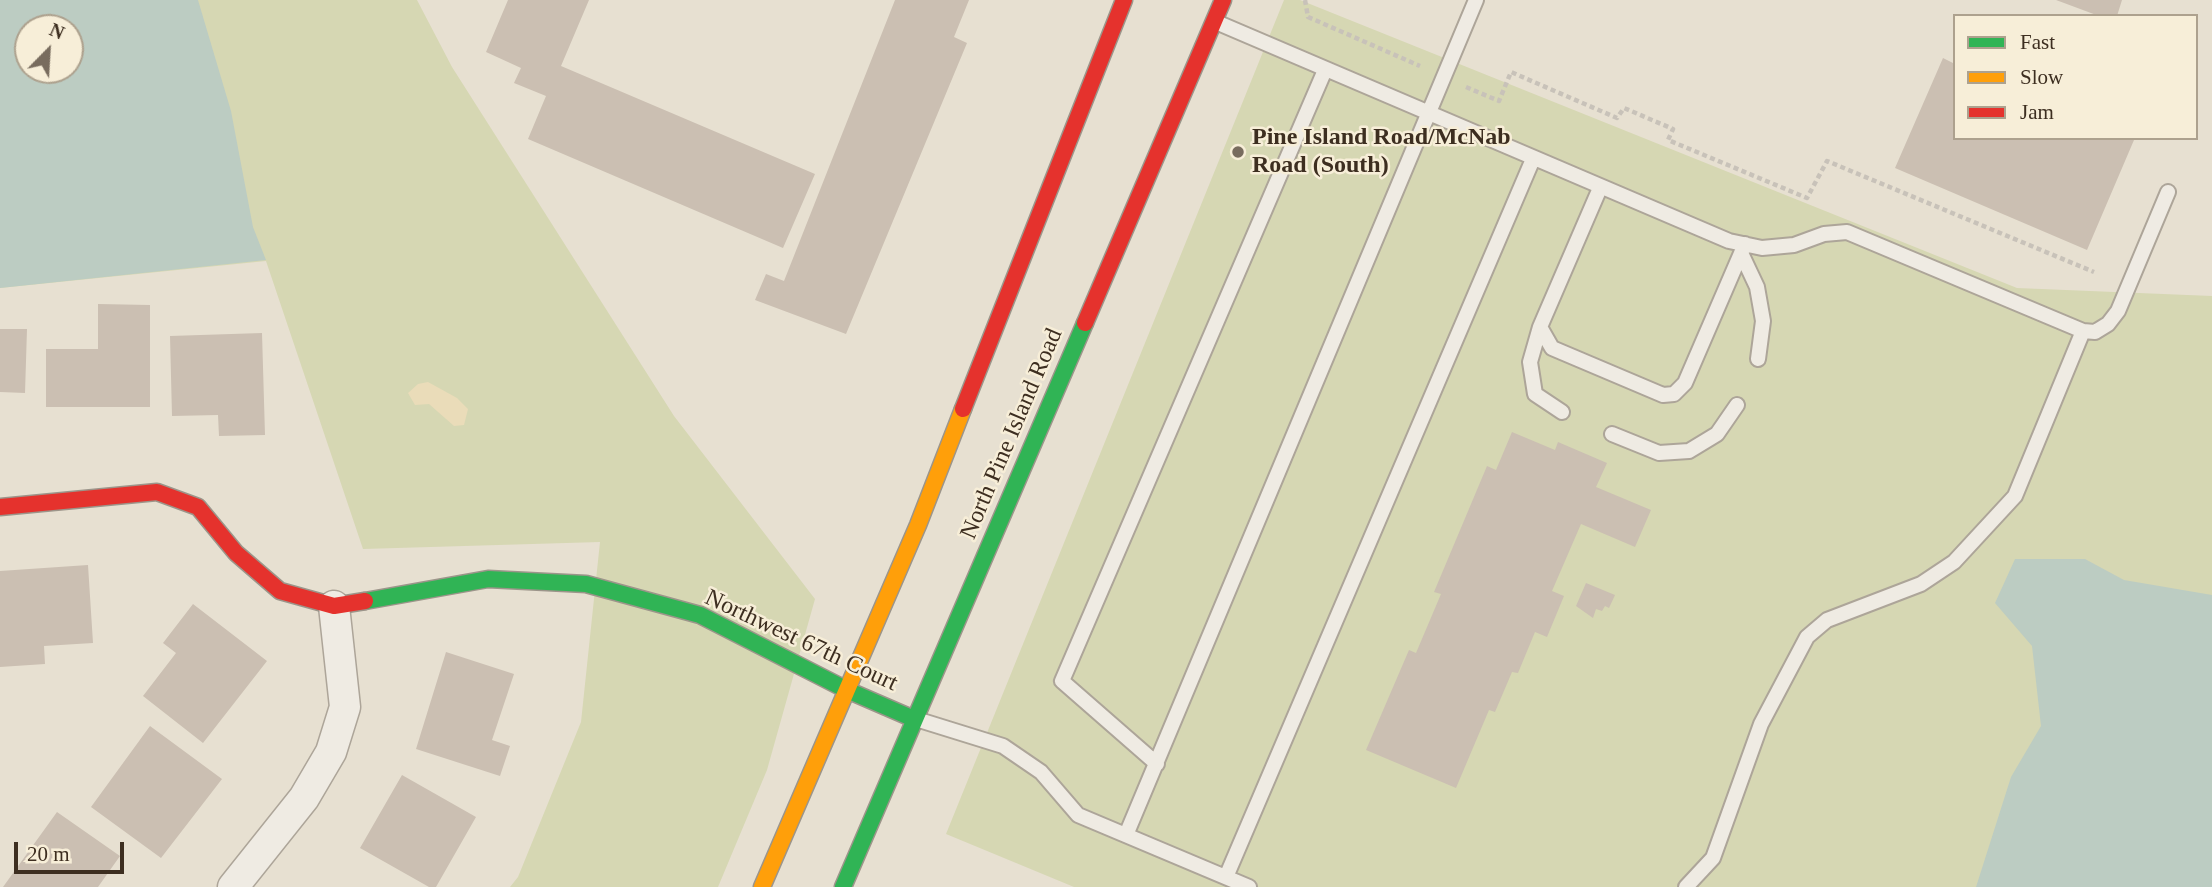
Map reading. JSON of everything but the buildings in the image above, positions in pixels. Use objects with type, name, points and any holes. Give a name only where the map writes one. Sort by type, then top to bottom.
[{"type":"main road","name":"North Pine Island Road","points":[[762,887],[918,525],[1124,0]]},
{"type":"main road","name":"North Pine Island Road","points":[[843,887],[1223,0]]},
{"type":"main road","name":"Northwest 67th Court","points":[[0,507],[157,492],[198,507],[236,553],[280,591],[334,606],[488,579],[586,584],[700,615],[847,690],[914,719]]},
{"type":"street","points":[[233,887],[304,798],[331,752],[345,707],[334,606]]},
{"type":"lane","points":[[1126,835],[1431,114],[1476,0]]},
{"type":"lane","points":[[1215,21],[1743,249],[1794,245],[1824,234],[1847,232],[2083,331],[2095,332],[2108,324],[2118,311],[2168,192]]},
{"type":"lane","points":[[1157,764],[1062,681],[1325,70]]},
{"type":"lane","points":[[1226,877],[1533,159]]},
{"type":"lane","points":[[1562,412],[1535,394],[1530,362],[1541,327],[1600,188]]},
{"type":"lane","points":[[1541,327],[1552,348],[1663,395],[1674,394],[1685,383],[1743,249]]},
{"type":"lane","points":[[1743,249],[1757,287],[1763,321],[1758,359]]},
{"type":"lane","points":[[1686,887],[1713,858],[1760,724],[1807,637],[1827,620],[1921,584],[1954,562],[2015,496],[2083,331]]},
{"type":"lane","points":[[1612,433],[1659,453],[1689,451],[1717,434],[1737,405]]},
{"type":"lane","points":[[914,719],[1003,746],[1041,772],[1078,815],[1249,887]]},
{"type":"path","points":[[1305,0],[1308,16],[1499,102],[1511,72],[1617,118],[1624,108],[1673,129],[1668,140],[1807,198],[1828,161],[2094,272]]},
{"type":"green space","points":[[0,0],[417,0],[452,67],[674,416],[815,599],[767,770],[718,887],[510,887],[518,877],[581,722],[600,542],[363,549],[266,261],[0,288]]},
{"type":"green space","points":[[1284,0],[1300,0],[2017,288],[2212,296],[2212,887],[1074,887],[946,834]]},
{"type":"sand","points":[[428,382],[457,398],[468,409],[464,425],[454,426],[429,404],[415,405],[408,393],[418,384]]},
{"type":"shaded area","points":[[0,0],[198,0],[231,111],[253,227],[266,260],[0,288]]},
{"type":"shaded area","points":[[2015,559],[2085,559],[2124,580],[2212,595],[2212,887],[1976,887],[2011,777],[2041,726],[2032,646],[1995,603]]},
{"type":"traffic: fast","points":[[843,887],[1085,323]]},
{"type":"traffic: fast","points":[[365,601],[488,579],[586,584],[700,615],[847,690],[914,719]]},
{"type":"traffic: slow","points":[[762,887],[918,525],[963,409]]},
{"type":"traffic: jam","points":[[963,409],[1124,0]]},
{"type":"traffic: jam","points":[[1085,323],[1223,0]]},
{"type":"traffic: jam","points":[[0,507],[157,492],[198,507],[236,553],[280,591],[334,606],[365,601]]},
{"type":"place","name":"Pine Island Road/McNab Road (South)","points":[[1238,152]]}]
